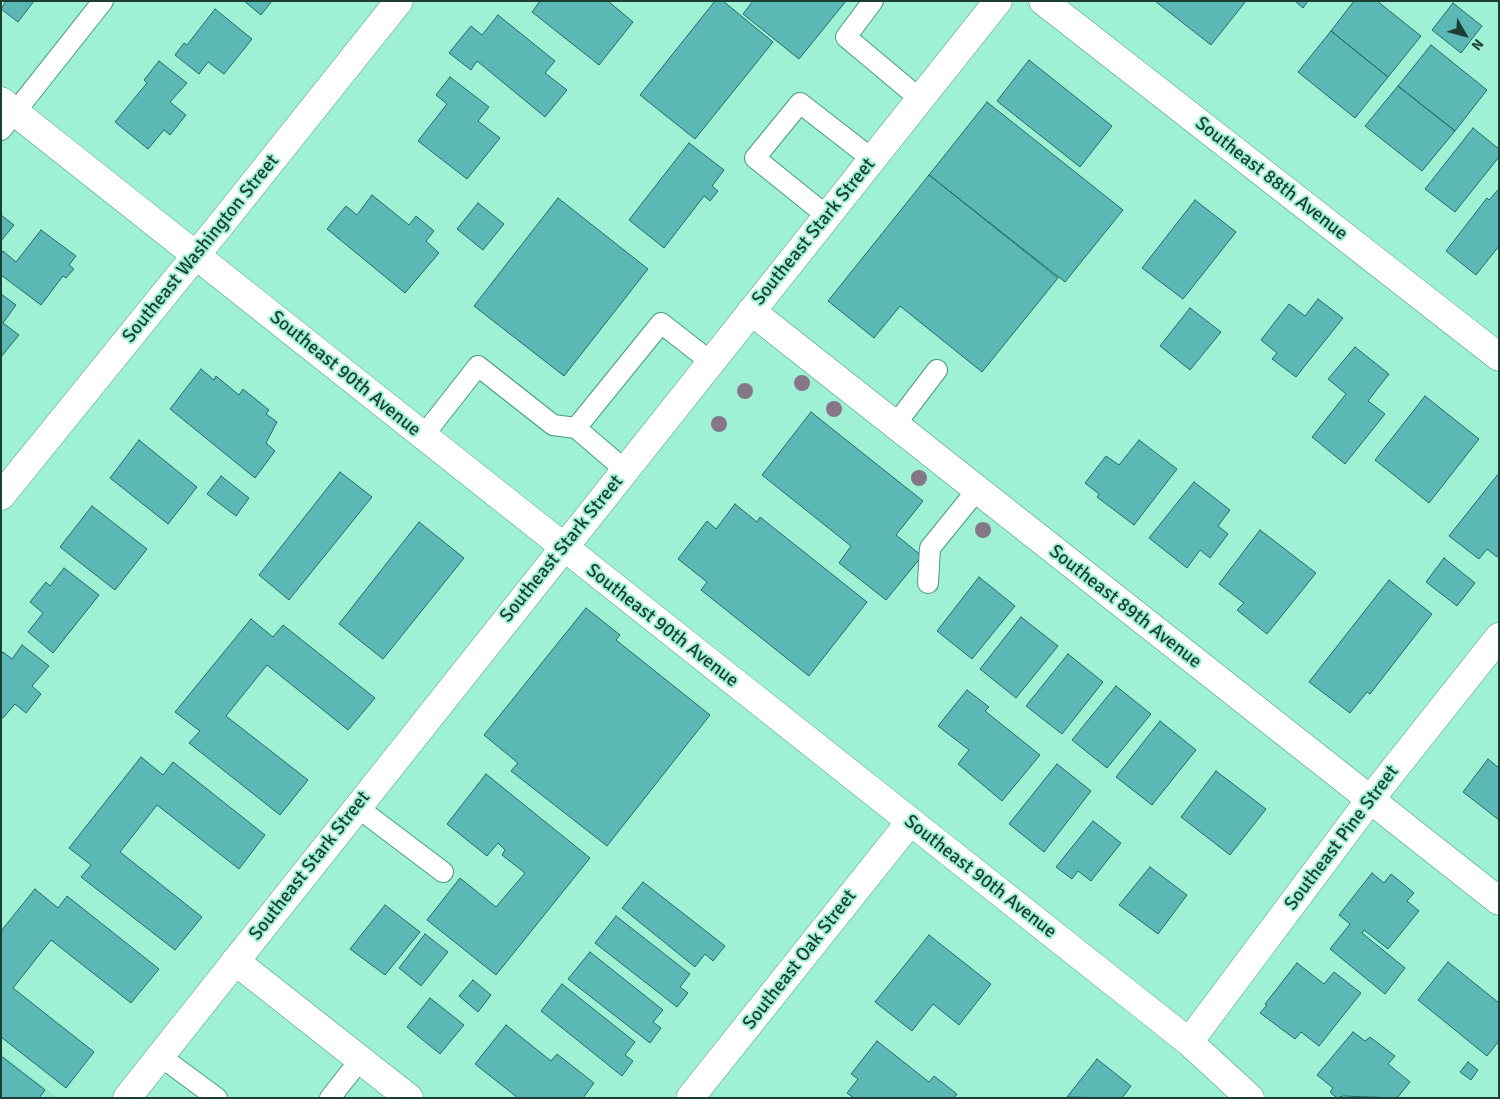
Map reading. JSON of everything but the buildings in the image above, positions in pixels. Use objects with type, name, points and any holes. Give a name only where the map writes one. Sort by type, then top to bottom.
[{"type":"street","name":"Southeast Washington Street","points":[[1,496],[399,1]]},
{"type":"street","name":"Southeast Stark Street","points":[[127,1098],[998,1]]},
{"type":"street","name":"Southeast 88th Avenue","points":[[1043,1],[1499,357]]},
{"type":"street","name":"Southeast 90th Avenue","points":[[6,114],[196,255],[563,548],[1189,1042],[1244,1096]]},
{"type":"street","name":"Southeast 89th Avenue","points":[[751,311],[1499,901]]},
{"type":"street","name":"Southeast Pine Street","points":[[1189,1042],[1369,800],[1499,637]]},
{"type":"street","name":"Southeast Oak Street","points":[[690,1098],[910,822]]},
{"type":"street","points":[[235,961],[409,1098]]},
{"type":"lane","points":[[6,114],[103,1]]},
{"type":"lane","points":[[873,1],[846,36],[920,99]]},
{"type":"lane","points":[[827,216],[755,158],[800,103],[872,159]]},
{"type":"lane","points":[[576,428],[661,323],[711,362]]},
{"type":"lane","points":[[423,436],[478,366],[552,425],[576,428],[625,470]]},
{"type":"lane","points":[[895,425],[937,370]]},
{"type":"lane","points":[[928,583],[930,548],[977,490]]},
{"type":"lane","points":[[357,807],[443,872]]},
{"type":"lane","points":[[160,1056],[218,1098]]},
{"type":"lane","points":[[330,1098],[360,1060]]},
{"type":"shaded area","points":[[1,1053],[58,1098],[1,1098]]}]
